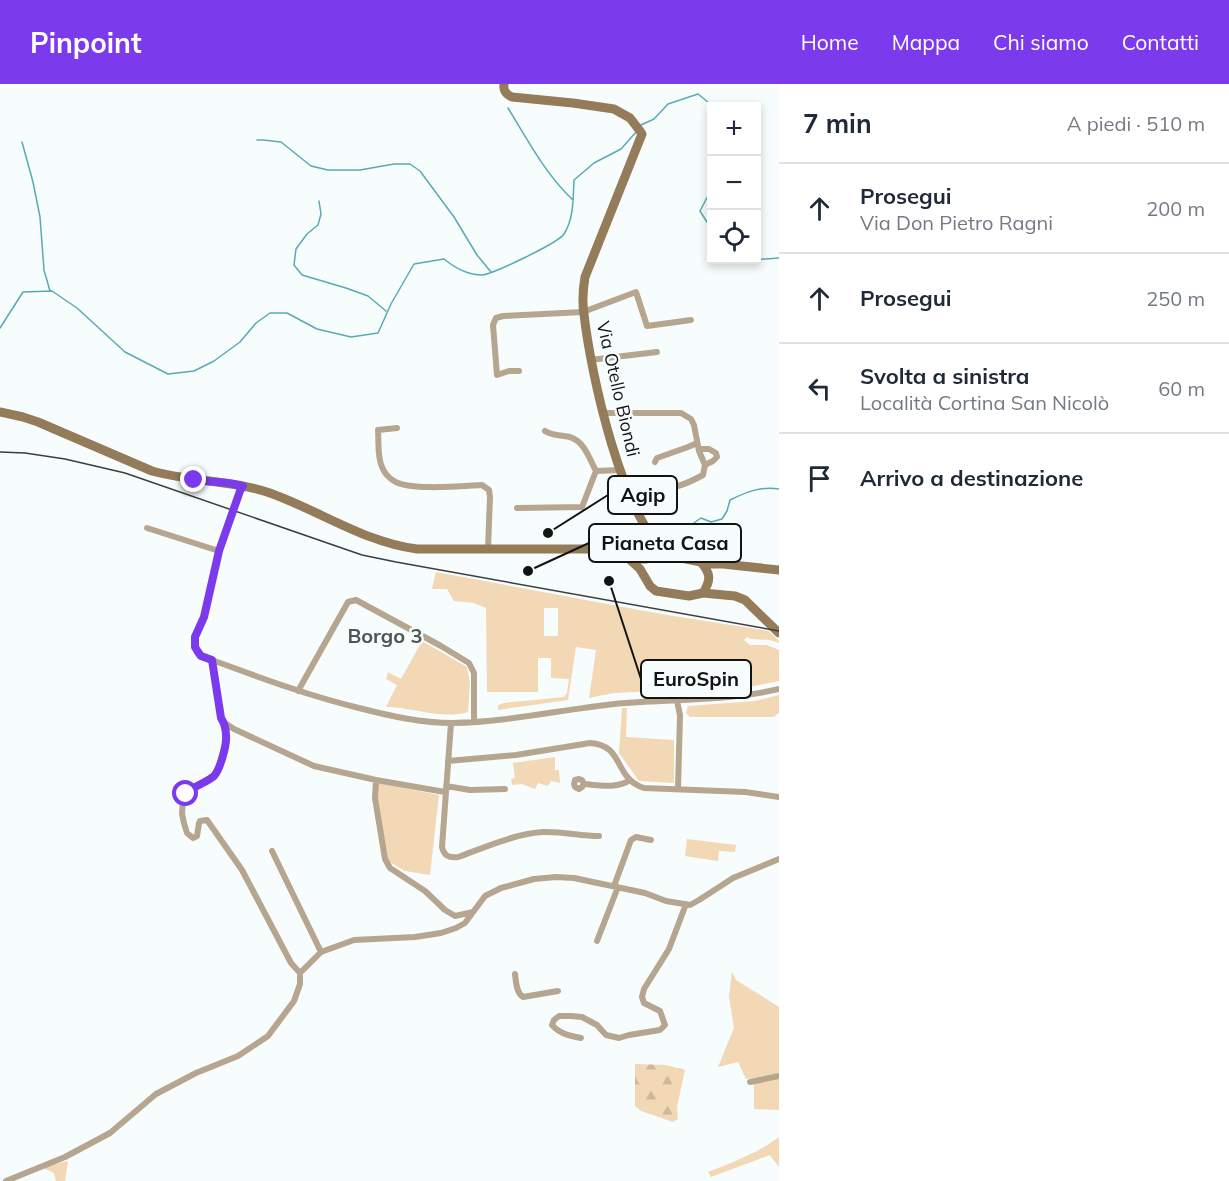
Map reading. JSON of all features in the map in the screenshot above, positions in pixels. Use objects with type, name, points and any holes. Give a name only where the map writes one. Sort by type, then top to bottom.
[{"type":"main road","name":"Via Otello Biondi","points":[[504,84],[507,94],[512,97],[614,109],[630,118],[640,130],[641,138],[585,277],[583,312],[590,360],[603,413],[629,496],[652,538],[671,556]]},
{"type":"main road","points":[[0,412],[38,422],[152,471],[268,492],[366,536],[399,546],[417,549],[594,549],[626,557],[645,559],[671,556],[701,562],[779,570]]},
{"type":"main road","name":"Via Otello Biondi","points":[[652,538],[652,557]]},
{"type":"main road","points":[[626,557],[640,569],[650,586],[656,591],[689,596],[703,593],[735,596],[745,600],[779,633]]},
{"type":"main road","points":[[647,581],[646,570],[652,557]]},
{"type":"main road","points":[[701,562],[715,590],[725,594]]},
{"type":"main road","points":[[703,593],[709,578],[717,567],[723,564]]},
{"type":"street","points":[[519,371],[497,375],[493,325],[496,318],[583,312],[636,292],[647,326],[691,320]]},
{"type":"street","points":[[590,360],[657,352]]},
{"type":"street","points":[[603,413],[681,413],[691,419],[705,465],[703,475],[697,479],[664,488],[653,499]]},
{"type":"street","points":[[397,428],[378,430],[379,456],[386,474],[394,481],[413,486],[482,485],[489,490],[489,549]]},
{"type":"street","points":[[517,508],[582,507],[596,471],[580,441],[572,436],[550,435],[545,431]]},
{"type":"street","points":[[655,462],[657,458],[688,447],[698,446],[709,448],[716,453],[717,457],[705,465]]},
{"type":"street","points":[[596,471],[620,470]]},
{"type":"street","points":[[243,486],[219,551],[204,617],[195,642],[195,647],[201,656],[298,691],[392,717],[451,723],[627,703],[755,695],[779,689]]},
{"type":"street","points":[[147,528],[219,551]]},
{"type":"street","points":[[298,691],[348,602],[356,600],[469,663],[474,673],[474,722]]},
{"type":"street","points":[[212,660],[221,718],[225,723],[314,766],[376,780],[446,789],[505,789]]},
{"type":"street","points":[[677,700],[680,715],[678,789]]},
{"type":"street","points":[[6,1181],[65,1157],[110,1133],[156,1094],[196,1073],[238,1056],[268,1036],[294,1001],[300,984],[300,973],[291,963],[243,870],[207,820],[200,821],[195,837],[189,836],[182,814],[186,794],[215,775],[219,767],[227,738],[225,723]]},
{"type":"street","points":[[451,723],[442,846],[447,856],[458,857],[514,838],[540,832],[555,831],[599,836]]},
{"type":"street","points":[[448,761],[516,755],[598,743],[612,751],[630,780],[644,788],[745,792],[779,797]]},
{"type":"street","points":[[376,780],[375,798],[383,849],[390,868],[425,891],[444,910],[455,916],[473,912]]},
{"type":"street","points":[[584,784],[618,786],[630,780]]},
{"type":"street","points":[[597,941],[631,840],[636,837],[651,840]]},
{"type":"street","points":[[272,851],[321,952]]},
{"type":"street","points":[[300,973],[321,952],[354,940],[416,937],[441,933],[456,927],[465,922],[485,896],[501,888],[534,879],[574,878],[645,893],[666,901],[690,904],[733,878],[779,859]]},
{"type":"street","points":[[581,1038],[556,1030],[552,1025],[554,1020],[564,1016],[582,1017],[597,1025],[606,1035],[619,1038],[660,1030],[665,1025],[660,1011],[644,1003],[642,997],[644,989],[669,949],[686,904]]},
{"type":"street","points":[[515,974],[518,990],[523,997],[558,991]]},
{"type":"street","points":[[750,1082],[779,1076]]},
{"type":"green space","points":[[436,572],[661,614],[769,631],[779,643],[747,637],[744,640],[750,645],[767,645],[779,650],[779,681],[735,690],[614,693],[589,698],[596,650],[576,647],[568,700],[498,710],[498,705],[504,703],[564,697],[567,693],[569,679],[551,678],[551,658],[538,658],[538,692],[487,692],[486,608],[474,603],[454,601],[447,589],[432,589]],"holes":[[[544,608],[558,608],[558,636],[544,636]]]},
{"type":"green space","points":[[422,641],[467,667],[470,683],[468,712],[448,715],[386,707],[397,685],[386,679],[388,672],[401,679]]},
{"type":"green space","points":[[779,695],[779,713],[773,717],[690,717],[686,713],[688,706],[755,701]]},
{"type":"green space","points":[[622,708],[627,708],[626,737],[674,740],[674,783],[639,781],[619,753]]},
{"type":"green space","points":[[555,757],[555,770],[559,770],[560,783],[551,781],[548,786],[538,783],[535,789],[522,784],[512,785],[511,779],[515,778],[513,763]]},
{"type":"green space","points":[[378,783],[439,795],[430,875],[405,871],[388,861],[378,803]]},
{"type":"green space","points":[[687,839],[736,845],[735,852],[719,851],[718,861],[685,856]]},
{"type":"green space","points":[[732,971],[736,980],[779,1007],[779,1074],[746,1079],[738,1062],[718,1067],[734,1028],[729,997]]},
{"type":"green space","points":[[635,1064],[666,1065],[685,1070],[677,1107],[678,1119],[673,1122],[641,1111],[635,1106]]},
{"type":"green space","points":[[779,1078],[779,1110],[754,1109],[754,1084]]},
{"type":"green space","points":[[779,1137],[779,1167],[770,1155],[711,1177],[708,1172],[736,1161]]},
{"type":"green space","points":[[68,1161],[65,1181],[56,1181],[54,1173],[41,1167]]},
{"type":"waterway","points":[[641,125],[654,119],[668,104],[698,94],[708,102]]},
{"type":"waterway","points":[[508,108],[546,168],[573,200]]},
{"type":"waterway","points":[[0,328],[23,292],[52,291],[77,308],[125,352],[168,374],[194,371],[214,361],[240,342],[256,323],[270,313],[287,313],[317,329],[351,337],[378,333],[391,304],[414,264],[444,259],[471,274],[482,275],[525,258],[559,238],[564,234],[570,221],[574,180],[594,163],[621,149],[637,131]]},
{"type":"waterway","points":[[257,140],[281,142],[311,166],[328,170],[360,170],[394,164],[410,164],[420,171],[491,272]]},
{"type":"waterway","points":[[22,142],[40,217],[44,270],[50,291]]},
{"type":"waterway","points":[[707,198],[700,211],[707,222]]},
{"type":"waterway","points":[[319,201],[321,214],[318,225],[307,234],[296,249],[294,265],[302,275],[368,296],[386,311]]},
{"type":"waterway","points":[[761,259],[779,258]]},
{"type":"waterway","points":[[691,525],[701,518],[711,522],[722,519],[730,500],[742,494],[760,489],[779,489]]},
{"type":"railway","points":[[0,452],[65,459],[125,473],[362,555],[779,631]]},
{"type":"place","name":"Agip","points":[[548,533]]},
{"type":"place","name":"Pianeta Casa","points":[[528,571]]},
{"type":"place","name":"EuroSpin","points":[[609,581]]},
{"type":"district","name":"Borgo 3","points":[[385,636]]},
{"type":"route","points":[[186,794],[215,775],[227,738],[225,723],[221,718],[212,660],[201,656],[198,652],[195,647],[195,637],[204,617],[219,551],[243,486],[194,480]]}]
